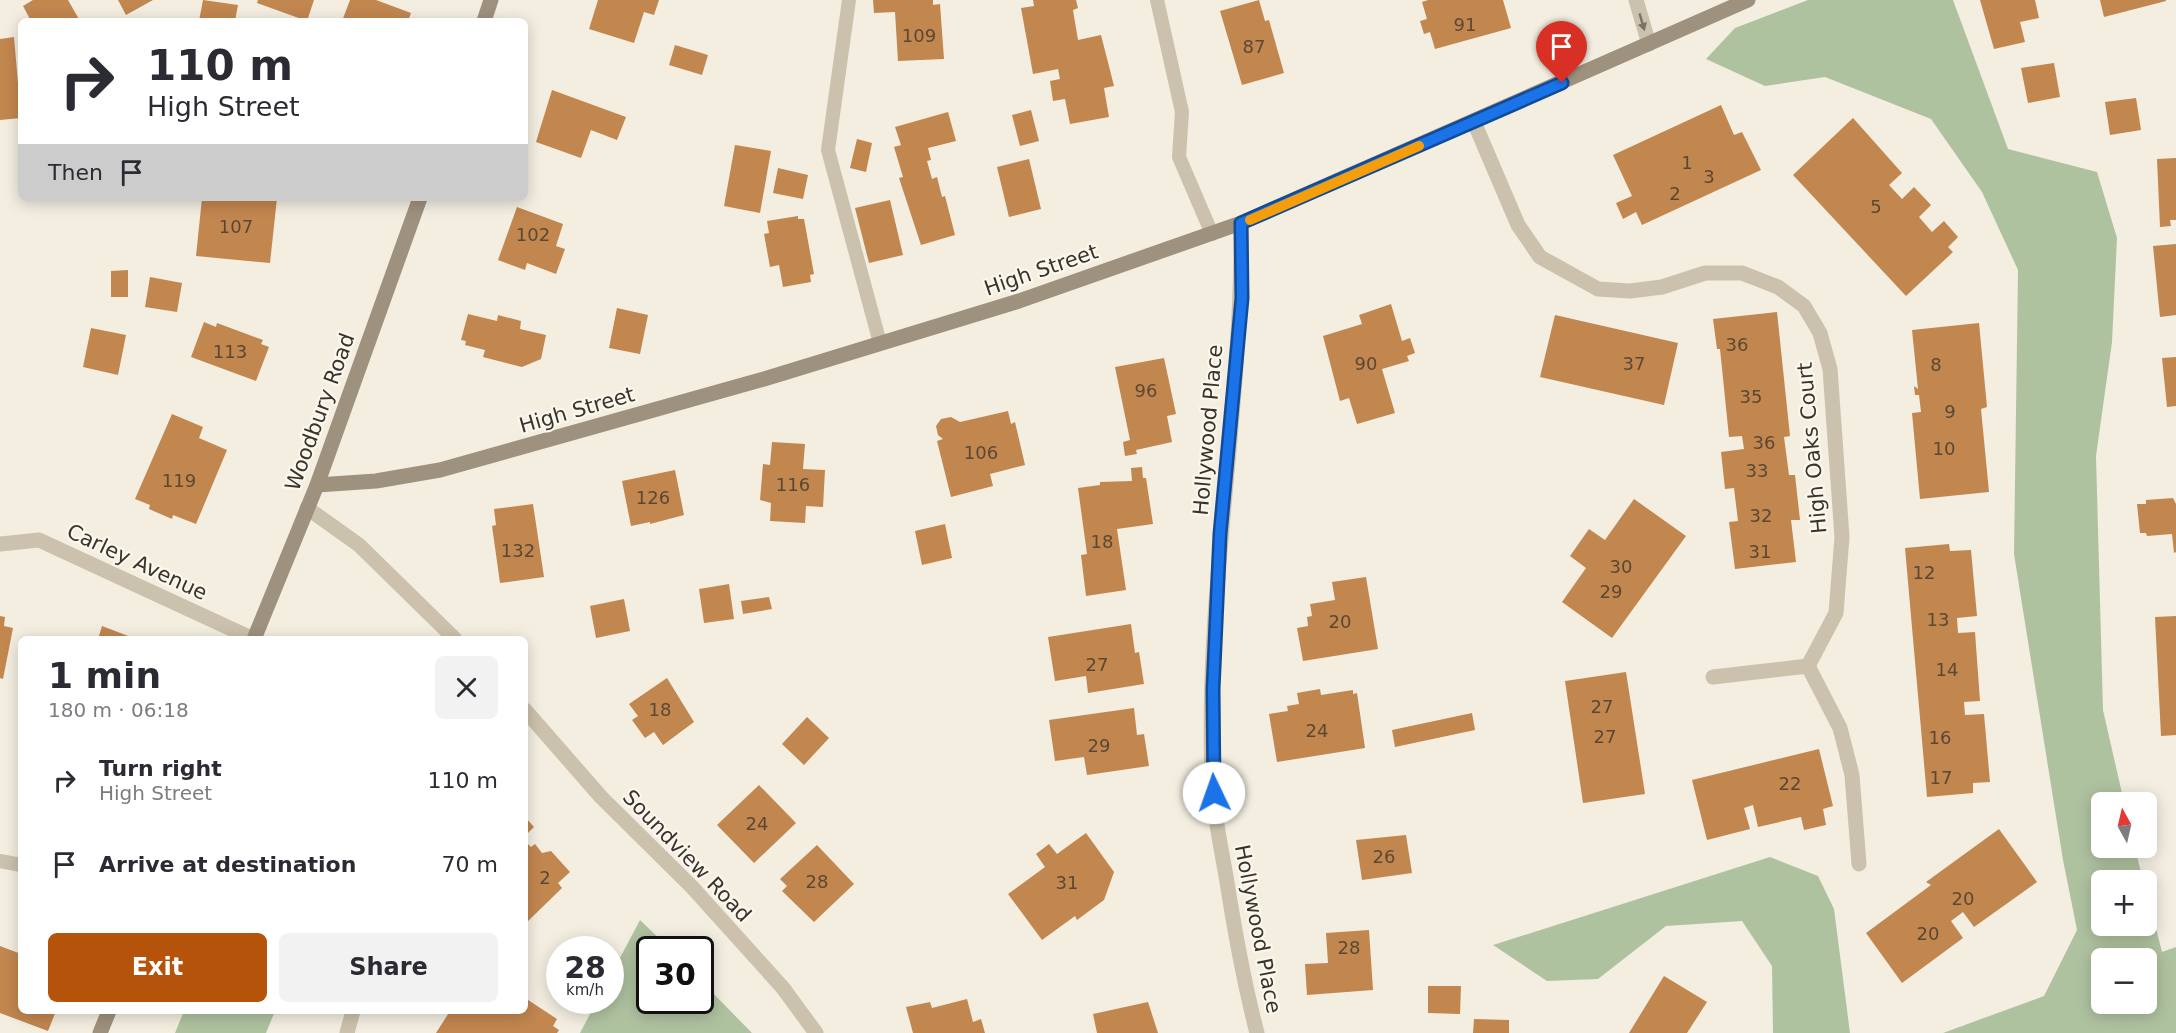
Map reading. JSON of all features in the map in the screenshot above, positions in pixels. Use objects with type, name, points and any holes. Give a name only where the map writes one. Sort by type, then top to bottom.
[{"type":"main road","points":[[484,18],[491,0]]},
{"type":"main road","name":"High Street","points":[[317,485],[376,481],[440,470],[764,379],[1019,301],[1241,223],[1748,0]]},
{"type":"main road","name":"Woodbury Road","points":[[255,636],[317,485],[419,201]]},
{"type":"main road","points":[[100,1033],[108,1014]]},
{"type":"street","points":[[1636,0],[1649,44]]},
{"type":"street","name":"High Oaks Court","points":[[1474,122],[1518,225],[1540,257],[1598,290],[1630,291],[1662,287],[1705,273],[1742,273],[1778,287],[1804,306],[1820,333],[1830,369],[1842,537],[1836,613],[1808,666]]},
{"type":"street","name":"Hollywood Place","points":[[1241,223],[1242,298],[1220,534],[1212,775],[1217,829],[1245,987],[1257,1033]]},
{"type":"street","points":[[308,508],[359,545],[452,636]]},
{"type":"street","name":"Carley Avenue","points":[[0,544],[39,540],[247,636]]},
{"type":"street","points":[[1713,677],[1808,666],[1840,728],[1848,756],[1852,775],[1859,864]]},
{"type":"street","name":"Soundview Road","points":[[528,714],[601,797],[692,887],[730,929],[783,988],[816,1033]]},
{"type":"street","points":[[347,1033],[352,1014]]},
{"type":"lane","points":[[849,0],[828,150],[880,343]]},
{"type":"lane","points":[[1157,0],[1182,112],[1179,158],[1212,234]]},
{"type":"lane","points":[[0,861],[18,864]]},
{"type":"green space","points":[[1808,0],[1953,0],[2008,149],[2097,172],[2117,238],[2112,342],[2096,456],[2103,710],[2122,792],[2091,792],[2091,858],[2138,858],[2140,870],[2091,870],[2091,936],[2157,936],[2157,932],[2162,952],[2176,947],[2176,1033],[1943,1033],[2044,996],[2077,930],[2063,860],[2014,554],[2018,270],[1982,192],[1931,119],[1825,77],[1765,86],[1706,59],[1735,28]]},
{"type":"green space","points":[[1770,857],[1818,876],[1834,909],[1850,1033],[1773,1033],[1772,966],[1742,921],[1666,926],[1598,979],[1547,981],[1493,945]]},
{"type":"green space","points":[[640,920],[657,936],[636,936],[636,1014],[714,1014],[714,994],[752,1033],[580,1033],[590,1014],[624,1014],[624,950]]},
{"type":"green space","points":[[183,1014],[274,1014],[266,1033],[175,1033]]},
{"type":"building","points":[[33,0],[68,0],[78,18],[29,18],[23,6]]},
{"type":"building","points":[[118,0],[153,0],[126,15]]},
{"type":"building","points":[[203,0],[238,5],[236,18],[200,18]]},
{"type":"building","points":[[258,0],[314,0],[308,18],[299,18],[257,3]]},
{"type":"building","points":[[350,0],[376,0],[411,13],[409,18],[343,18]]},
{"type":"building","points":[[598,0],[659,0],[654,15],[644,12],[634,43],[589,29]]},
{"type":"building","points":[[873,0],[933,0],[933,5],[940,4],[944,59],[898,61],[895,12],[874,13]]},
{"type":"building","points":[[1033,0],[1076,0],[1078,8],[1073,10],[1078,40],[1101,35],[1114,86],[1104,88],[1109,117],[1070,124],[1065,99],[1053,101],[1050,81],[1060,79],[1058,69],[1033,74],[1021,8],[1034,6]]},
{"type":"building","points":[[1259,0],[1265,21],[1269,20],[1284,73],[1242,85],[1220,11]]},
{"type":"building","points":[[1428,0],[1503,0],[1511,28],[1435,49],[1430,32],[1424,34],[1420,21],[1427,19],[1422,2]]},
{"type":"building","points":[[1980,0],[2035,0],[2039,18],[2020,22],[2025,42],[1994,49]]},
{"type":"building","points":[[2100,0],[2166,0],[2166,1],[2104,17]]},
{"type":"building","points":[[14,37],[18,118],[0,120],[0,39]]},
{"type":"building","points":[[675,45],[708,55],[702,75],[669,65]]},
{"type":"building","points":[[2054,63],[2060,97],[2028,103],[2021,68]]},
{"type":"building","points":[[552,90],[626,117],[617,140],[591,130],[581,158],[536,142]]},
{"type":"building","points":[[2136,98],[2141,130],[2110,135],[2105,102]]},
{"type":"building","points":[[1721,105],[1734,135],[1742,132],[1761,170],[1642,225],[1636,212],[1623,219],[1616,203],[1632,196],[1613,155]]},
{"type":"building","points":[[1031,110],[1039,141],[1020,146],[1012,115]]},
{"type":"building","points":[[948,112],[956,141],[928,148],[931,160],[927,161],[932,179],[937,177],[942,197],[945,196],[955,235],[921,245],[899,178],[903,177],[894,147],[901,145],[895,127]]},
{"type":"building","points":[[1853,118],[1902,173],[1889,185],[1902,199],[1914,187],[1931,205],[1919,217],[1932,232],[1944,221],[1958,237],[1948,247],[1953,252],[1906,296],[1793,175]]},
{"type":"building","points":[[857,139],[872,143],[866,172],[850,168]]},
{"type":"building","points":[[735,145],[771,151],[760,213],[724,206]]},
{"type":"building","points":[[2176,158],[2176,220],[2170,220],[2171,226],[2160,227],[2157,159]]},
{"type":"building","points":[[1029,159],[1041,209],[1009,217],[997,167]]},
{"type":"building","points":[[778,168],[808,175],[803,199],[773,193]]},
{"type":"building","points":[[890,200],[903,255],[869,263],[855,208]]},
{"type":"building","points":[[202,201],[277,201],[270,263],[196,256]]},
{"type":"building","points":[[517,207],[563,224],[556,246],[565,249],[556,274],[527,263],[525,270],[498,260]]},
{"type":"building","points":[[798,216],[798,219],[804,219],[814,274],[810,275],[811,282],[783,287],[779,265],[770,267],[764,234],[769,233],[767,221]]},
{"type":"building","points":[[2176,244],[2176,315],[2160,317],[2153,246]]},
{"type":"building","points":[[128,270],[128,297],[111,297],[111,271]]},
{"type":"building","points":[[150,277],[182,283],[177,312],[145,307]]},
{"type":"building","points":[[1391,304],[1402,341],[1410,338],[1415,353],[1407,356],[1409,361],[1382,369],[1395,413],[1357,424],[1349,398],[1340,401],[1323,336],[1362,324],[1359,315]]},
{"type":"building","points":[[617,308],[648,315],[640,354],[609,348]]},
{"type":"building","points":[[1777,312],[1790,436],[1784,437],[1789,475],[1795,475],[1800,520],[1791,520],[1796,562],[1735,569],[1729,522],[1738,521],[1734,488],[1725,489],[1721,452],[1744,449],[1742,436],[1729,437],[1720,349],[1717,349],[1713,319]]},
{"type":"building","points":[[468,314],[497,321],[498,315],[521,321],[520,329],[546,335],[541,359],[522,367],[483,357],[485,350],[465,345],[466,341],[461,340]]},
{"type":"building","points":[[1555,315],[1678,343],[1664,405],[1540,377]]},
{"type":"building","points":[[204,322],[216,327],[217,323],[263,340],[261,344],[269,347],[256,381],[191,357]]},
{"type":"building","points":[[1979,323],[1987,407],[1981,409],[1989,492],[1920,499],[1912,413],[1921,412],[1919,395],[1915,395],[1914,386],[1918,389],[1912,330]]},
{"type":"building","points":[[91,328],[126,335],[118,375],[83,367]]},
{"type":"building","points":[[2176,357],[2176,406],[2167,407],[2162,358]]},
{"type":"building","points":[[1164,358],[1176,414],[1167,416],[1172,442],[1136,450],[1137,454],[1125,456],[1123,442],[1130,440],[1115,367]]},
{"type":"building","points":[[1008,411],[1011,424],[1015,422],[1025,465],[990,474],[993,486],[951,497],[937,441],[943,439],[938,435],[936,426],[941,419],[951,417],[960,422]]},
{"type":"building","points":[[172,414],[203,427],[199,438],[227,450],[196,524],[173,515],[172,519],[149,509],[150,505],[135,499]]},
{"type":"building","points":[[772,442],[805,444],[803,469],[825,470],[823,507],[806,506],[805,523],[770,521],[771,503],[760,500],[763,464],[770,465]]},
{"type":"building","points":[[1142,467],[1143,478],[1146,478],[1153,524],[1117,529],[1126,590],[1086,596],[1081,555],[1087,554],[1078,488],[1100,485],[1100,482],[1132,481],[1131,468]]},
{"type":"building","points":[[675,470],[684,515],[650,524],[650,522],[631,526],[622,481]]},
{"type":"building","points":[[2173,498],[2176,504],[2176,552],[2174,553],[2172,534],[2147,536],[2146,533],[2140,533],[2137,504],[2146,504],[2146,500]]},
{"type":"building","points":[[1634,499],[1686,536],[1612,638],[1562,602],[1586,568],[1570,556],[1589,529],[1605,540]]},
{"type":"building","points":[[533,504],[544,577],[500,583],[492,526],[496,525],[494,509]]},
{"type":"building","points":[[945,524],[952,558],[922,565],[915,531]]},
{"type":"building","points":[[1949,544],[1950,551],[1971,550],[1977,616],[1957,618],[1958,633],[1975,632],[1980,701],[1964,702],[1965,715],[1984,714],[1990,782],[1973,783],[1973,793],[1927,797],[1905,548]]},
{"type":"building","points":[[1366,577],[1378,649],[1303,661],[1297,628],[1308,626],[1307,617],[1312,616],[1310,604],[1335,600],[1332,582]]},
{"type":"building","points":[[729,584],[734,619],[704,623],[699,589]]},
{"type":"building","points":[[769,597],[772,609],[743,614],[741,601]]},
{"type":"building","points":[[624,599],[630,631],[596,638],[590,606]]},
{"type":"building","points":[[0,616],[5,617],[4,626],[13,628],[3,679],[0,678]]},
{"type":"building","points":[[2176,616],[2176,735],[2161,736],[2155,617]]},
{"type":"building","points":[[1131,624],[1135,653],[1139,652],[1144,684],[1088,693],[1086,676],[1055,681],[1048,637]]},
{"type":"building","points":[[102,626],[128,636],[99,636]]},
{"type":"building","points":[[1626,672],[1645,794],[1583,803],[1565,681]]},
{"type":"building","points":[[667,678],[694,722],[663,745],[654,732],[645,738],[632,720],[638,716],[629,704]]},
{"type":"building","points":[[1320,689],[1321,695],[1353,690],[1353,694],[1357,693],[1365,748],[1277,762],[1269,714],[1288,711],[1287,706],[1299,704],[1297,693]]},
{"type":"building","points":[[1134,708],[1137,735],[1144,734],[1149,766],[1087,775],[1084,757],[1055,761],[1049,720]]},
{"type":"building","points":[[1472,713],[1475,730],[1395,747],[1392,730]]},
{"type":"building","points":[[807,717],[829,738],[804,765],[782,744]]},
{"type":"building","points":[[1819,749],[1833,806],[1823,809],[1826,825],[1804,830],[1801,817],[1758,827],[1753,805],[1744,808],[1750,829],[1707,840],[1692,780]]},
{"type":"building","points":[[759,785],[796,823],[754,863],[717,825]]},
{"type":"building","points":[[528,820],[534,827],[528,833]]},
{"type":"building","points":[[1999,829],[2037,882],[1974,927],[1963,912],[1951,921],[1963,938],[1902,983],[1866,933],[1931,885],[1926,882]]},
{"type":"building","points":[[1086,833],[1114,872],[1104,900],[1077,920],[1075,916],[1042,940],[1008,894],[1045,867],[1036,854],[1049,844],[1057,854]]},
{"type":"building","points":[[1406,835],[1412,873],[1362,880],[1356,840]]},
{"type":"building","points":[[528,844],[531,847],[535,844],[542,853],[551,851],[570,872],[558,883],[562,888],[528,921]]},
{"type":"building","points":[[817,845],[854,884],[814,922],[782,891],[787,886],[780,879]]},
{"type":"building","points":[[1369,930],[1373,990],[1307,995],[1305,964],[1328,963],[1326,933]]},
{"type":"building","points":[[0,946],[18,953],[18,1014],[55,1014],[48,1031],[0,1013]]},
{"type":"building","points":[[1664,976],[1707,1002],[1687,1033],[1629,1033]]},
{"type":"building","points":[[1428,986],[1461,986],[1460,1014],[1428,1013]]},
{"type":"building","points":[[967,999],[973,1022],[981,1019],[985,1033],[913,1033],[906,1007],[930,1002],[932,1008]]},
{"type":"building","points":[[528,1000],[546,1014],[557,1019],[553,1026],[559,1030],[557,1033],[436,1033],[448,1014],[528,1014]]},
{"type":"building","points":[[1148,1002],[1158,1033],[1097,1033],[1093,1014]]},
{"type":"building","points":[[1474,1019],[1509,1020],[1509,1033],[1473,1033]]},
{"type":"slow traffic","points":[[1250,220],[1419,146]]},
{"type":"route","points":[[1214,793],[1212,775],[1213,689],[1220,534],[1242,298],[1241,223],[1562,83]]}]
